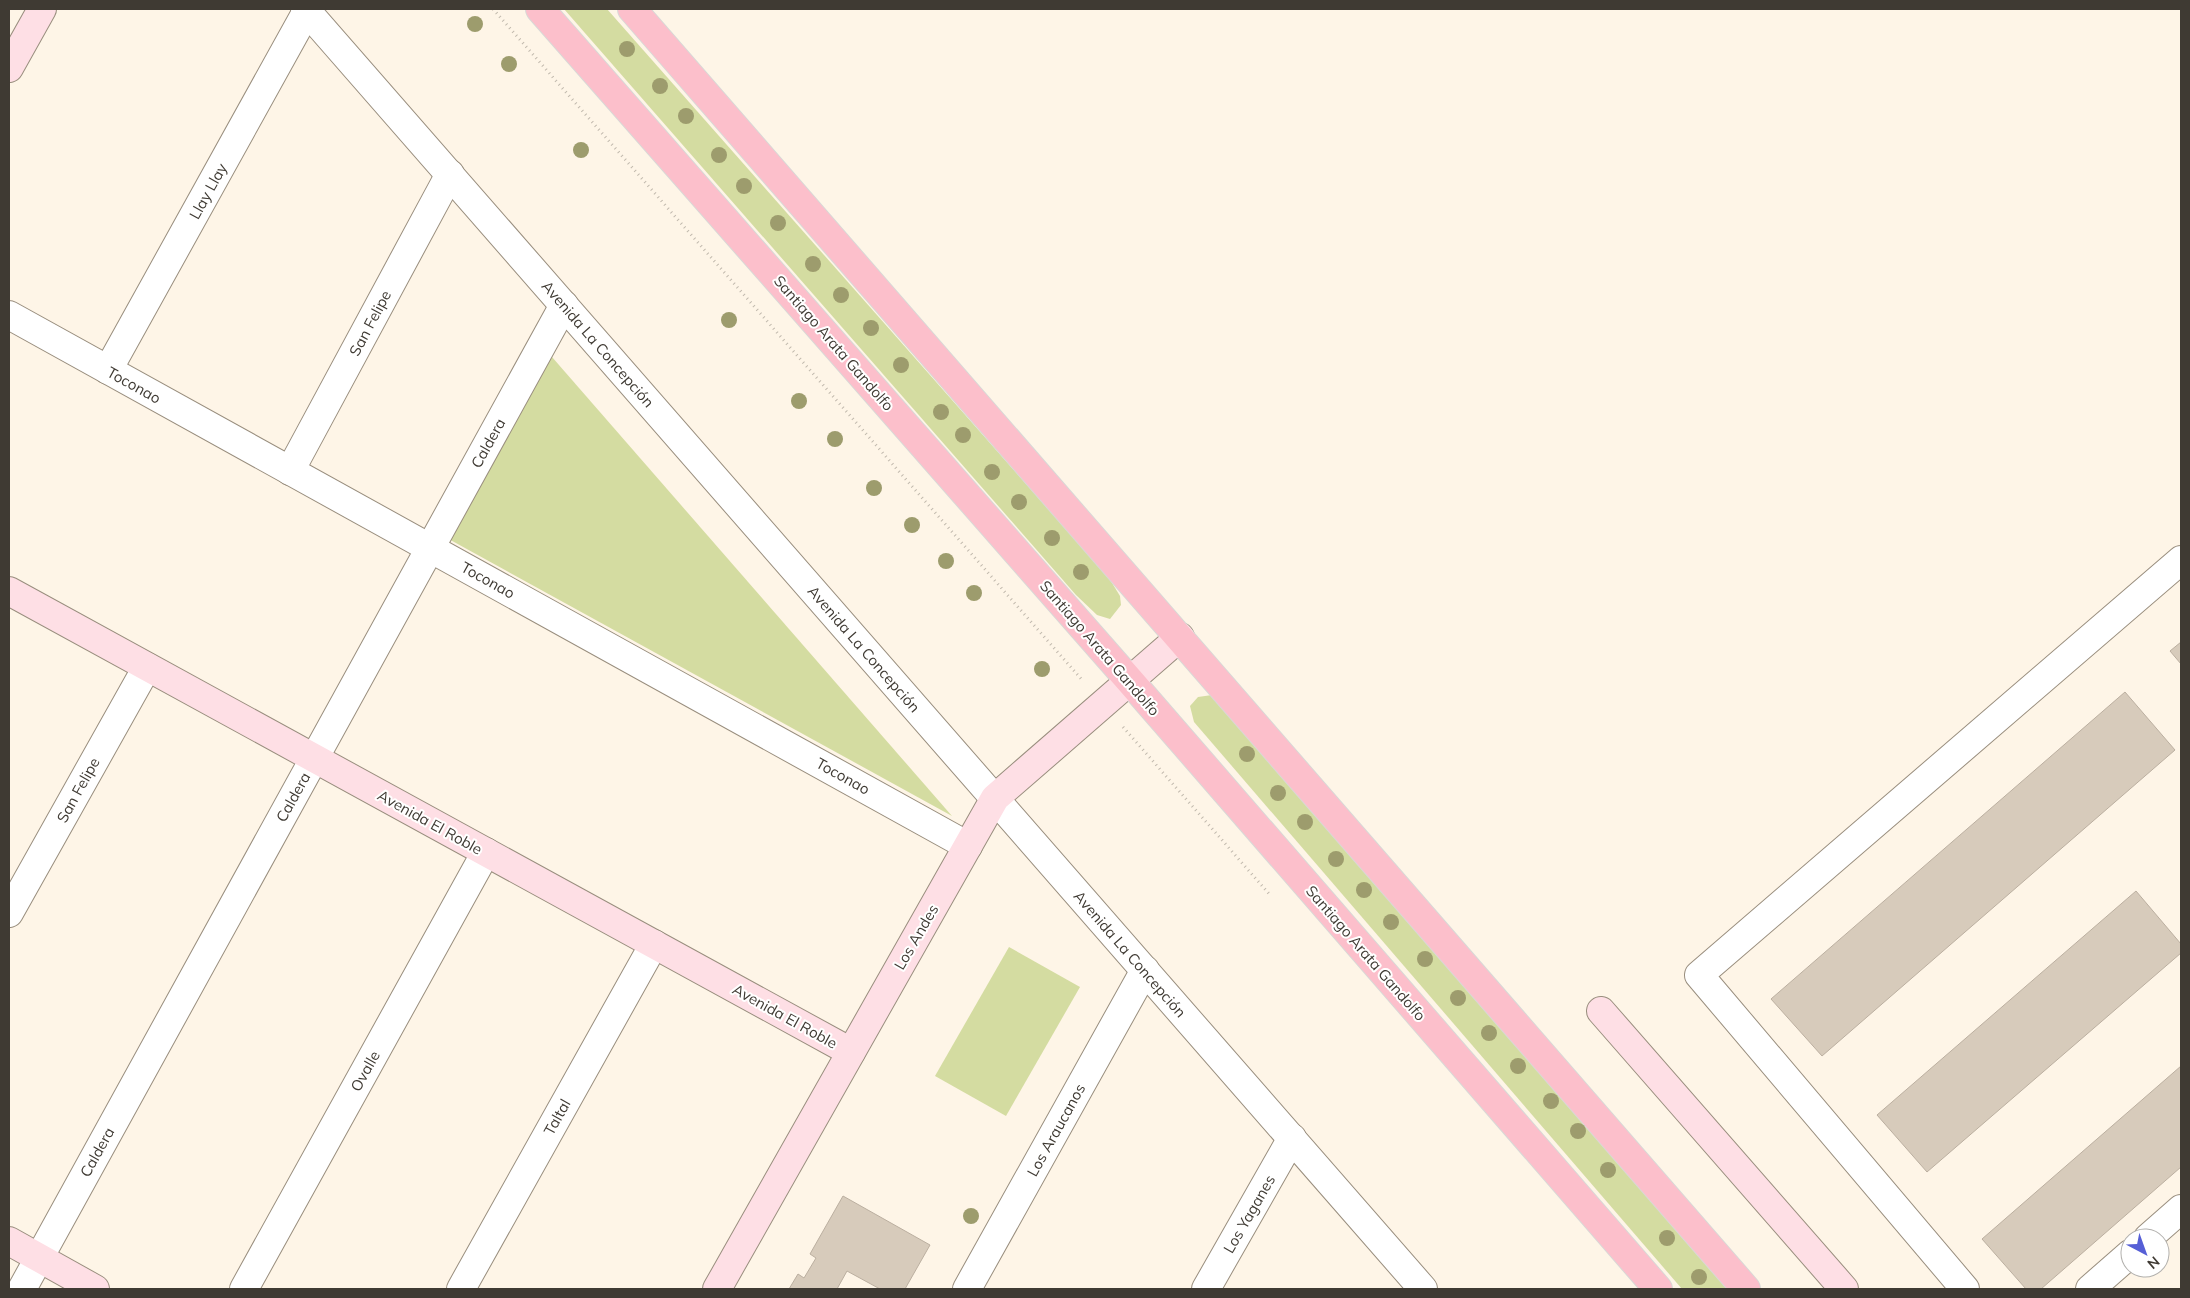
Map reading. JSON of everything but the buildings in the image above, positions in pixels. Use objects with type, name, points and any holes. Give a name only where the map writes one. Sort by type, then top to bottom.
[{"type":"main road","name":"Santiago Arata Gandolfo","points":[[540,9],[1130,681],[1658,1289]]},
{"type":"main road","points":[[632,9],[1746,1289]]},
{"type":"street","points":[[9,68],[42,9]]},
{"type":"street","name":"Avenida La Concepción","points":[[306,10],[1423,1289]]},
{"type":"street","name":"Llay Llay","points":[[108,370],[306,10]]},
{"type":"street","name":"San Felipe","points":[[290,471],[450,174]]},
{"type":"street","name":"Caldera","points":[[22,1289],[564,305]]},
{"type":"street","name":"Toconao","points":[[9,315],[968,846]]},
{"type":"street","points":[[1965,1289],[1700,975],[2181,560]]},
{"type":"street","name":"Avenida El Roble","points":[[9,591],[851,1052]]},
{"type":"street","name":"Los Andes","points":[[717,1289],[995,798],[1180,638]]},
{"type":"street","name":"San Felipe","points":[[9,913],[147,667]]},
{"type":"street","name":"Ovalle","points":[[244,1289],[486,852]]},
{"type":"street","name":"Taltal","points":[[460,1289],[654,944]]},
{"type":"street","name":"Los Araucanos","points":[[967,1289],[1145,970]]},
{"type":"street","points":[[1601,1011],[1844,1289]]},
{"type":"street","name":"Los Yaganes","points":[[1206,1289],[1292,1138]]},
{"type":"street","points":[[2159,1228],[2181,1209]]},
{"type":"street","points":[[9,1241],[95,1289]]},
{"type":"street","points":[[2090,1289],[2120,1263]]},
{"type":"path","points":[[494,9],[1277,902]]},
{"type":"green space","points":[[564,9],[607,9],[1109,578],[1120,596],[1121,605],[1110,619],[1097,615],[1076,595]]},
{"type":"green space","points":[[552,357],[952,816],[445,537]]},
{"type":"green space","points":[[1212,695],[1727,1289],[1682,1289],[1194,722],[1190,706],[1198,697]]},
{"type":"green space","points":[[1009,947],[1080,987],[1006,1116],[935,1076]]}]
